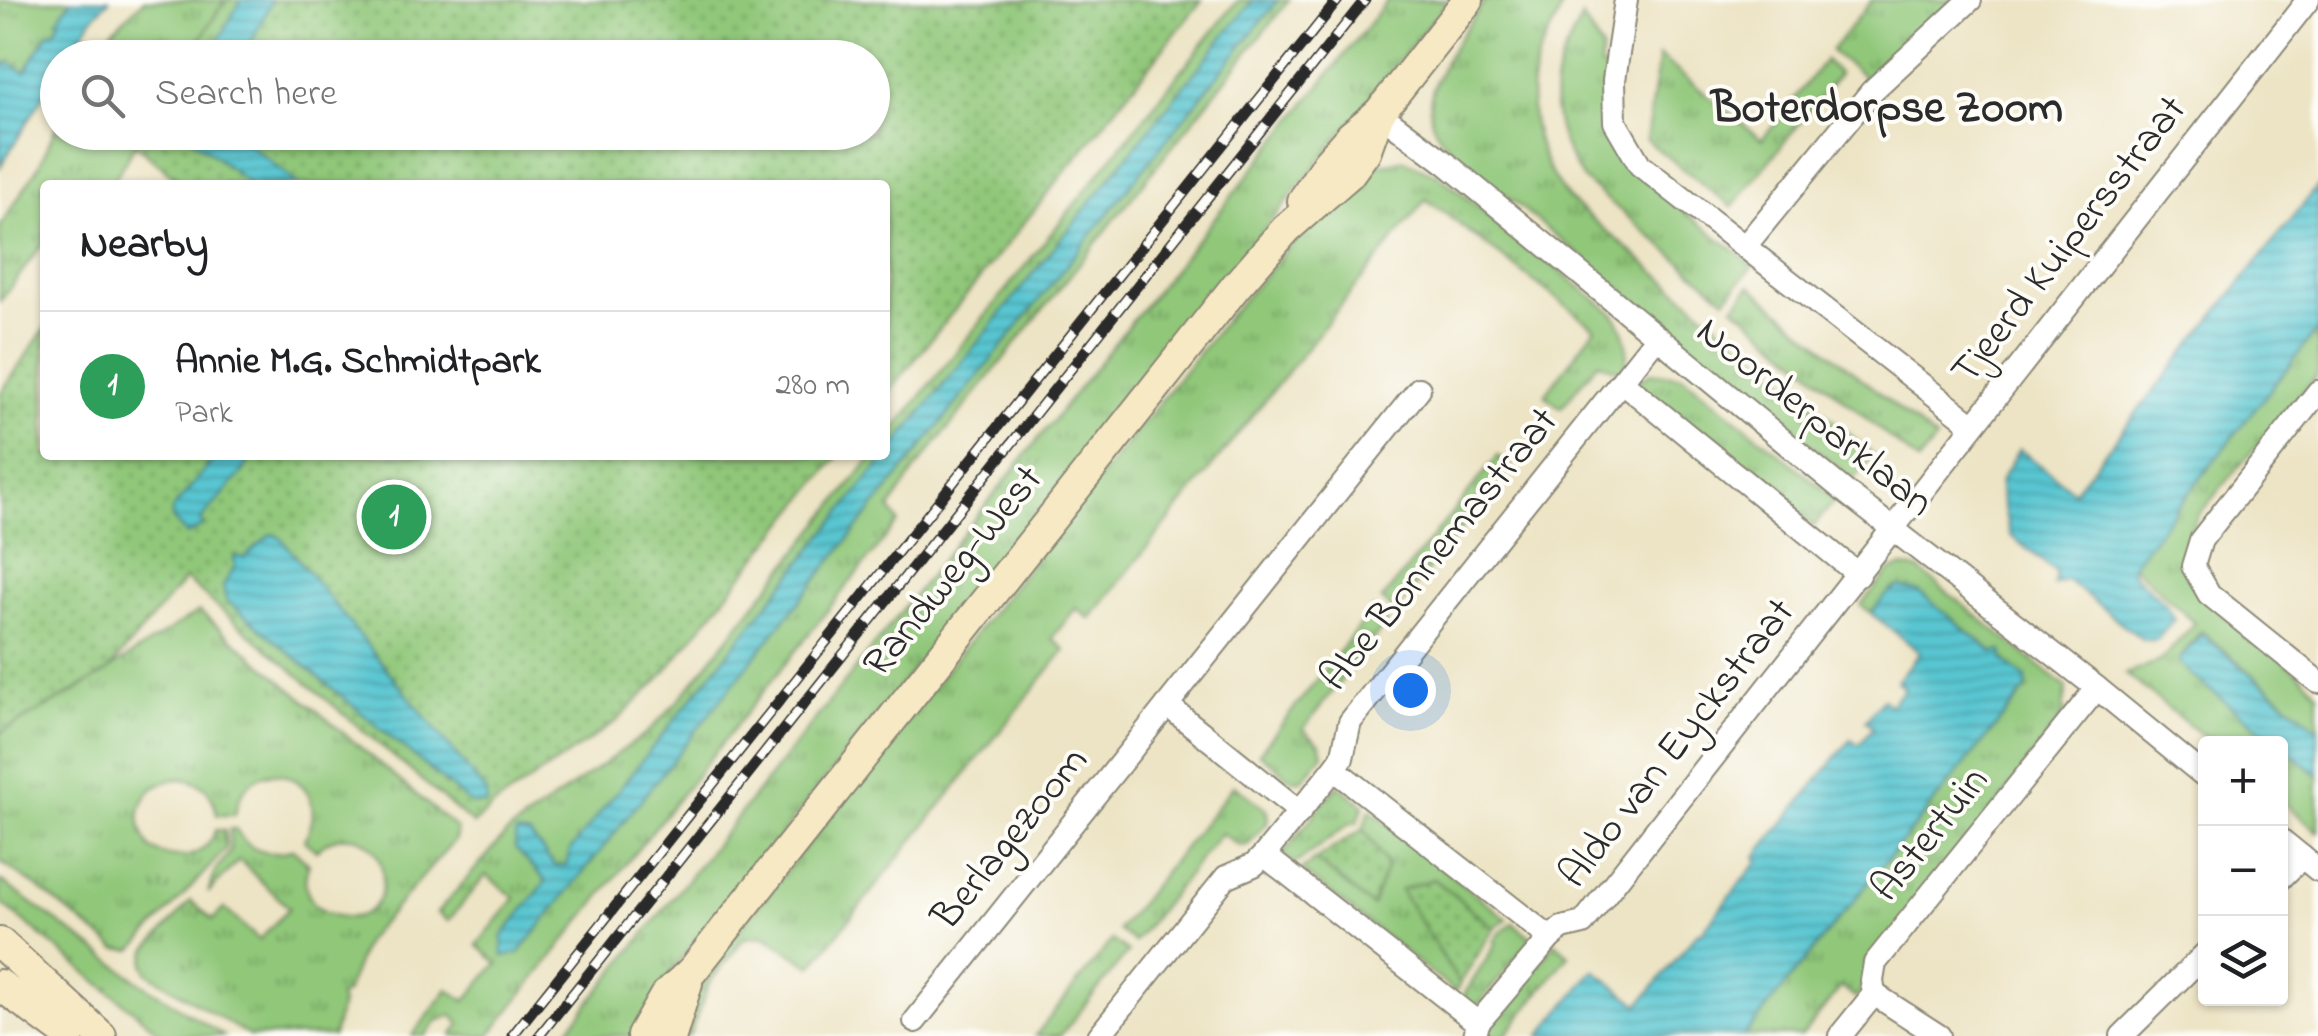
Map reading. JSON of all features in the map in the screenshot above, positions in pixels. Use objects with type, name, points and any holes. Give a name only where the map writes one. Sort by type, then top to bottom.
[{"type":"main road","name":"Randweg-West","points":[[642,1036],[665,996],[692,970],[1236,286],[1286,229],[1327,163],[1379,113],[1468,0]]},
{"type":"main road","points":[[0,943],[102,1036]]},
{"type":"main road","name":"Randweg-West","points":[[672,1036],[675,1015],[692,970]]},
{"type":"main road","points":[[0,985],[69,1036]]},
{"type":"street","points":[[1626,0],[1614,80],[1616,122],[1640,164],[1972,424]]},
{"type":"street","points":[[1746,246],[1872,91],[1970,0]]},
{"type":"street","name":"Tjeerd Kuipersstraat","points":[[1893,530],[1972,424],[2308,0]]},
{"type":"street","name":"Noorderparklaan","points":[[1379,113],[2198,771]]},
{"type":"street","name":"Abe Bonnemastraat","points":[[1099,1036],[1226,877],[1254,865],[1300,812],[1342,758],[1350,722],[1656,338]]},
{"type":"street","points":[[1622,382],[1860,575]]},
{"type":"street","name":"Berlagezoom","points":[[915,1021],[1419,389]]},
{"type":"street","points":[[2318,392],[2201,540],[2193,566],[2209,594],[2318,682]]},
{"type":"street","name":"Aldo van Eyckstraat","points":[[1477,1030],[1550,938],[1562,928],[1583,923],[1893,530]]},
{"type":"street","name":"Astertuin","points":[[1840,1036],[1874,994],[1876,963],[2097,688]]},
{"type":"street","points":[[1167,704],[1300,812]]},
{"type":"street","points":[[1334,769],[1550,938]]},
{"type":"street","points":[[2288,846],[2310,864]]},
{"type":"street","points":[[1264,856],[1477,1030]]},
{"type":"street","points":[[2122,1036],[2198,961]]},
{"type":"street","points":[[1874,994],[1939,1036]]},
{"type":"green space","points":[[0,0],[71,0],[53,34],[40,40],[40,48],[25,72],[0,61]]},
{"type":"green space","points":[[144,0],[225,0],[200,40],[105,40]]},
{"type":"green space","points":[[225,0],[1202,0],[890,391],[890,180],[177,180],[142,150],[890,150],[890,40],[200,40]]},
{"type":"green space","points":[[1238,0],[1289,0],[915,470],[890,508],[898,522],[489,1036],[452,1036],[460,1024],[452,1015],[437,1021],[425,1036],[412,1036],[448,989],[465,1001],[497,963],[477,945],[515,898],[486,875],[448,921],[437,913],[506,834],[648,732],[678,701],[870,460],[890,460],[890,435]]},
{"type":"green space","points":[[1388,0],[1448,0],[664,981],[635,1036],[563,1036]]},
{"type":"green space","points":[[1485,0],[1555,0],[1562,6],[1532,81],[1537,137],[1560,188],[1874,455],[1853,480],[1456,154],[1439,135],[1432,122],[1432,92],[1446,59]]},
{"type":"green space","points":[[1872,0],[1955,0],[1866,78],[1831,51]]},
{"type":"green space","points":[[1582,17],[1602,50],[1600,67],[1607,69],[1605,115],[1617,147],[1651,184],[1754,265],[1725,299],[1583,179],[1568,154],[1558,126],[1556,81]]},
{"type":"green space","points":[[1659,56],[1762,140],[1825,60],[1839,74],[1732,207],[1646,140]]},
{"type":"green space","points":[[46,150],[132,150],[114,180],[40,180],[40,248],[0,301],[0,226]]},
{"type":"green space","points":[[1403,160],[1437,174],[1613,313],[1626,342],[1627,357],[1621,372],[1598,362],[1561,408],[1545,395],[1595,328],[1426,199],[1090,619],[1076,608],[1052,638],[1065,650],[812,966],[765,936],[744,938],[709,983],[689,1036],[684,1036],[694,998],[725,948],[1225,320],[1356,179],[1377,165]]},
{"type":"green space","points":[[1750,286],[1936,440],[1918,462],[1734,306]]},
{"type":"green space","points":[[2318,329],[2318,374],[2199,514],[2189,535],[2188,548],[2190,571],[2318,692],[2318,729],[2201,631],[2179,660],[2190,674],[2269,736],[2202,736],[2126,674],[2160,661],[2195,623],[2132,565]]},
{"type":"green space","points":[[40,335],[40,460],[835,460],[662,676],[617,721],[473,824],[185,579],[107,672],[0,733],[0,394]]},
{"type":"green space","points":[[1650,373],[1683,376],[1836,499],[1814,526],[1636,383]]},
{"type":"green space","points":[[1498,456],[1511,467],[1395,611],[1382,600]]},
{"type":"green space","points":[[1902,567],[1919,570],[2067,688],[2063,708],[2066,711],[1856,998],[1841,987],[1802,1036],[1744,1036],[2026,689],[2026,678],[1919,592],[1892,589],[1871,613],[1861,605],[1889,571]]},
{"type":"green space","points":[[1373,609],[1387,622],[1303,729],[1321,745],[1323,755],[1302,780],[1292,780],[1259,753]]},
{"type":"green space","points":[[199,611],[457,829],[455,840],[365,942],[345,994],[339,996],[341,1004],[333,1036],[249,1036],[148,973],[144,965],[147,950],[191,901],[213,920],[224,908],[259,940],[289,908],[239,860],[208,893],[217,868],[230,852],[230,829],[236,829],[260,851],[293,849],[309,864],[308,895],[323,911],[353,917],[369,911],[379,898],[383,882],[374,850],[361,840],[343,837],[316,851],[304,840],[312,818],[311,800],[302,786],[288,776],[272,774],[256,779],[243,792],[235,815],[217,815],[210,795],[196,783],[180,779],[164,782],[150,792],[141,806],[140,825],[150,848],[170,856],[188,856],[204,848],[216,830],[225,830],[226,849],[133,950],[116,949],[0,862],[0,733],[76,691]]},
{"type":"green space","points":[[2288,751],[2318,775],[2318,832],[2288,807]]},
{"type":"green space","points":[[1234,785],[1267,810],[1268,822],[1248,845],[1239,846],[1221,833],[1134,942],[1118,930]]},
{"type":"green space","points":[[1338,785],[1364,805],[1357,823],[1352,822],[1295,864],[1282,855]]},
{"type":"green space","points":[[1370,810],[1507,919],[1494,928],[1434,879],[1401,890],[1460,984],[1455,992],[1301,870],[1315,860],[1372,905],[1387,865],[1363,829]]},
{"type":"green space","points":[[1363,829],[1387,865],[1372,906],[1315,860]]},
{"type":"green space","points":[[1434,879],[1494,928],[1460,984],[1400,890]]},
{"type":"green space","points":[[0,880],[141,983],[224,1036],[164,1036],[0,902]]},
{"type":"green space","points":[[1513,923],[1532,938],[1475,1009],[1462,998],[1500,933]]},
{"type":"green space","points":[[1112,940],[1128,952],[1060,1036],[1035,1036]]},
{"type":"green space","points":[[1555,943],[1569,955],[1505,1036],[1491,1036],[1485,1031]]},
{"type":"water","points":[[71,0],[109,0],[79,40],[44,40],[49,32],[53,33],[60,22],[57,20]]},
{"type":"water","points":[[241,0],[272,0],[252,40],[219,40]]},
{"type":"water","points":[[1253,0],[1278,0],[519,953],[503,956],[502,937],[546,881],[515,848],[516,833],[530,835],[555,866],[566,865],[570,850],[883,460],[890,460],[890,452]]},
{"type":"water","points":[[40,47],[40,102],[0,167],[0,61],[25,72]]},
{"type":"water","points":[[207,150],[257,150],[293,180],[245,180]]},
{"type":"water","points":[[2318,186],[2318,329],[2132,565],[2132,573],[2166,605],[2174,620],[2156,640],[2143,640],[2067,580],[2054,585],[2056,572],[2010,535],[2001,480],[2019,449],[2074,491]]},
{"type":"water","points":[[213,460],[249,460],[201,520],[203,526],[187,535],[172,518],[172,510]]},
{"type":"water","points":[[271,534],[280,537],[486,792],[487,804],[471,804],[226,600],[223,586],[235,566],[234,556],[244,558]]},
{"type":"water","points":[[1899,587],[1919,592],[1993,652],[2002,651],[2003,660],[2026,678],[2026,689],[1744,1036],[1540,1036],[1594,970],[1639,1005],[1701,933],[1851,739],[1859,745],[1873,727],[1866,720],[1883,699],[1890,705],[1904,688],[1897,681],[1920,652],[1871,613],[1887,594]]},
{"type":"water","points":[[2202,634],[2318,729],[2318,775],[2288,751],[2288,736],[2269,736],[2190,674],[2179,660]]},
{"type":"railway","points":[[512,1036],[1338,0]]},
{"type":"railway","points":[[539,1036],[1365,0]]},
{"type":"place","name":"Annie M.G. Schmidtpark","points":[[394,517]]},
{"type":"district","name":"Boterdorpse Zoom","points":[[1887,110]]}]
